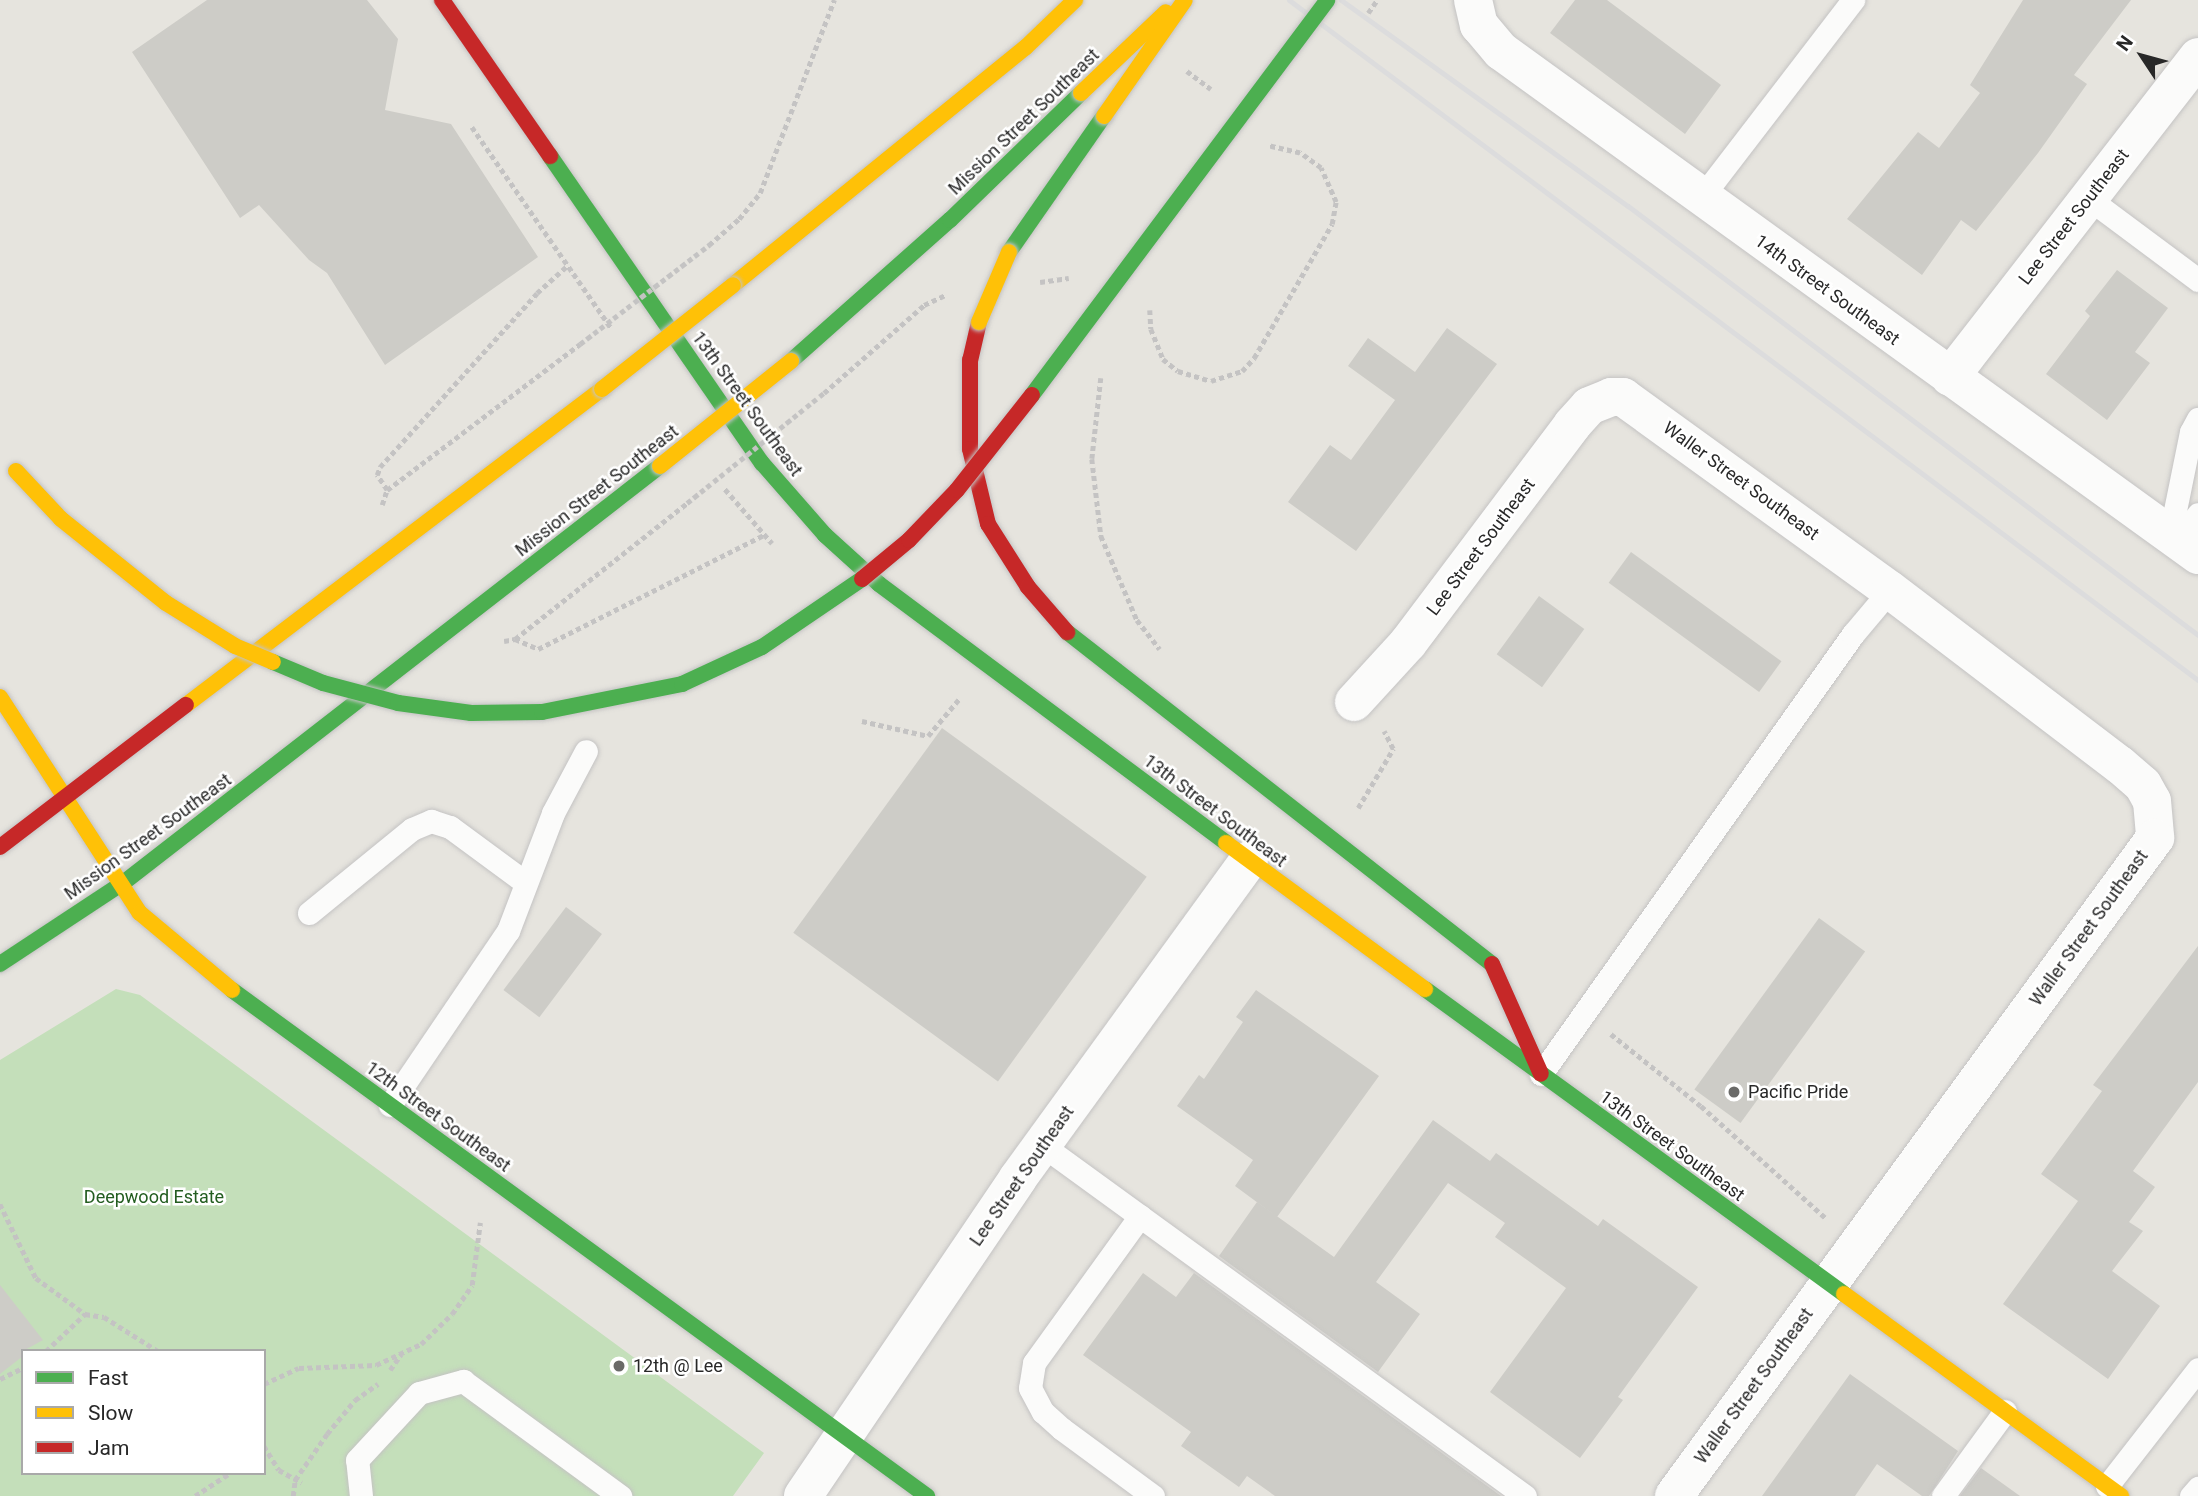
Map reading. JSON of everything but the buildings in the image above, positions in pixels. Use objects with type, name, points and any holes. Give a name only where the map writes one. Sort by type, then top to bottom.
[{"type":"main road","name":"13th Street Southeast","points":[[442,0],[762,464],[825,535],[879,584],[1249,860],[2114,1491]]},
{"type":"main road","points":[[0,847],[67,799],[602,389],[1026,47],[1075,0]]},
{"type":"main road","name":"Mission Street Southeast","points":[[0,964],[123,883],[792,361],[950,220],[1178,0]]},
{"type":"main road","points":[[1185,0],[1009,252],[979,322],[970,360],[970,449],[988,524],[1028,587],[1073,638],[1496,967],[1541,1074]]},
{"type":"main road","points":[[12,467],[61,519],[166,603],[235,646],[323,683],[398,704],[471,713],[542,712],[682,684],[762,647],[834,602],[909,540],[957,490],[1051,372],[1327,0]]},
{"type":"main road","name":"12th Street Southeast","points":[[0,697],[141,913],[169,939],[390,1105],[927,1496]]},
{"type":"street","name":"14th Street Southeast","points":[[1473,4],[1489,40],[1501,51],[1950,377],[2186,536]]},
{"type":"street","name":"Lee Street Southeast","points":[[1950,377],[2198,57]]},
{"type":"street","name":"Lee Street Southeast","points":[[1354,702],[1408,643],[1572,425],[1589,407],[1611,397]]},
{"type":"street","name":"Waller Street Southeast","points":[[1611,397],[1636,404],[1890,590],[2128,772],[2143,785],[2157,821],[2155,838],[1674,1496]]},
{"type":"street","name":"Lee Street Southeast","points":[[803,1496],[846,1438],[1042,1145],[1249,860]]},
{"type":"lane","points":[[1702,198],[1853,0]]},
{"type":"lane","points":[[2088,198],[2198,280]]},
{"type":"lane","points":[[2186,536],[2191,432],[2198,419]]},
{"type":"lane","points":[[1541,1074],[1830,666],[1890,590]]},
{"type":"lane","points":[[390,1105],[508,931],[553,813],[586,751]]},
{"type":"lane","points":[[309,913],[412,830],[431,821],[450,827],[526,883]]},
{"type":"lane","points":[[1042,1145],[1525,1496]]},
{"type":"lane","points":[[1140,1216],[1034,1363],[1030,1388],[1043,1412],[1062,1429],[1153,1496]]},
{"type":"lane","points":[[2114,1491],[2198,1369]]},
{"type":"lane","points":[[360,1496],[357,1460],[419,1394],[463,1381],[620,1496]]},
{"type":"lane","points":[[1943,1496],[2005,1411]]},
{"type":"lane","points":[[2191,1496],[2198,1488]]},
{"type":"path","points":[[568,266],[537,293],[380,467],[377,475],[387,490],[580,344],[738,219],[760,193],[834,0]]},
{"type":"path","points":[[1103,371],[1092,460],[1101,536],[1137,620],[1170,659]]},
{"type":"path","points":[[764,535],[538,649],[514,639],[824,393]]},
{"type":"path","points":[[862,721],[928,736],[959,699]]},
{"type":"path","points":[[1346,803],[1356,812],[1393,749],[1389,736],[1354,702]]},
{"type":"path","points":[[1586,1013],[1827,1217]]},
{"type":"path","points":[[266,1383],[299,1368],[376,1365],[421,1344],[452,1314],[472,1285],[481,1238],[476,1168]]},
{"type":"path","points":[[0,1204],[36,1278],[85,1314],[104,1317],[155,1349]]},
{"type":"path","points":[[48,1349],[85,1314]]},
{"type":"path","points":[[293,1496],[295,1480],[355,1400],[384,1380],[401,1353]]},
{"type":"path","points":[[0,1379],[21,1369]]},
{"type":"path","points":[[266,1450],[279,1470],[302,1483]]},
{"type":"path","points":[[195,1496],[227,1475]]},
{"type":"green space","name":"Deepwood Estate","points":[[116,989],[140,995],[764,1453],[733,1496],[0,1496],[0,1060]]},
{"type":"railway","points":[[1289,0],[2198,680]]},
{"type":"railway","points":[[1341,0],[1628,206],[2198,635]]},
{"type":"traffic: fast","points":[[1032,395],[1327,0]]},
{"type":"traffic: fast","points":[[791,361],[950,220],[1081,93]]},
{"type":"traffic: fast","points":[[1009,252],[1104,116]]},
{"type":"traffic: fast","points":[[550,156],[762,463],[825,535],[879,584],[1226,843]]},
{"type":"traffic: fast","points":[[0,964],[123,883],[660,466]]},
{"type":"traffic: fast","points":[[273,662],[323,683],[398,703],[471,713],[542,712],[682,684],[762,647],[862,579]]},
{"type":"traffic: fast","points":[[1067,632],[1492,964]]},
{"type":"traffic: fast","points":[[1425,989],[1844,1294]]},
{"type":"traffic: fast","points":[[232,990],[927,1496]]},
{"type":"traffic: slow","points":[[733,285],[1026,47],[1075,0]]},
{"type":"traffic: slow","points":[[1104,116],[1185,0]]},
{"type":"traffic: slow","points":[[1081,93],[1166,12]]},
{"type":"traffic: slow","points":[[979,322],[1009,252]]},
{"type":"traffic: slow","points":[[602,389],[733,285]]},
{"type":"traffic: slow","points":[[660,466],[791,361]]},
{"type":"traffic: slow","points":[[186,705],[602,389]]},
{"type":"traffic: slow","points":[[16,471],[61,519],[166,603],[235,646],[273,662]]},
{"type":"traffic: slow","points":[[0,697],[140,913],[232,990]]},
{"type":"traffic: slow","points":[[1226,843],[1425,989]]},
{"type":"traffic: slow","points":[[1844,1294],[2121,1496]]},
{"type":"traffic: jam","points":[[442,0],[550,156]]},
{"type":"traffic: jam","points":[[979,322],[970,360],[970,449],[988,524],[1028,587],[1067,632]]},
{"type":"traffic: jam","points":[[862,579],[909,540],[957,490],[1032,395]]},
{"type":"traffic: jam","points":[[0,847],[186,705]]},
{"type":"traffic: jam","points":[[1492,964],[1541,1074]]},
{"type":"place","name":"Pacific Pride","points":[[1734,1092]]},
{"type":"place","name":"12th @ Lee","points":[[619,1366]]}]
